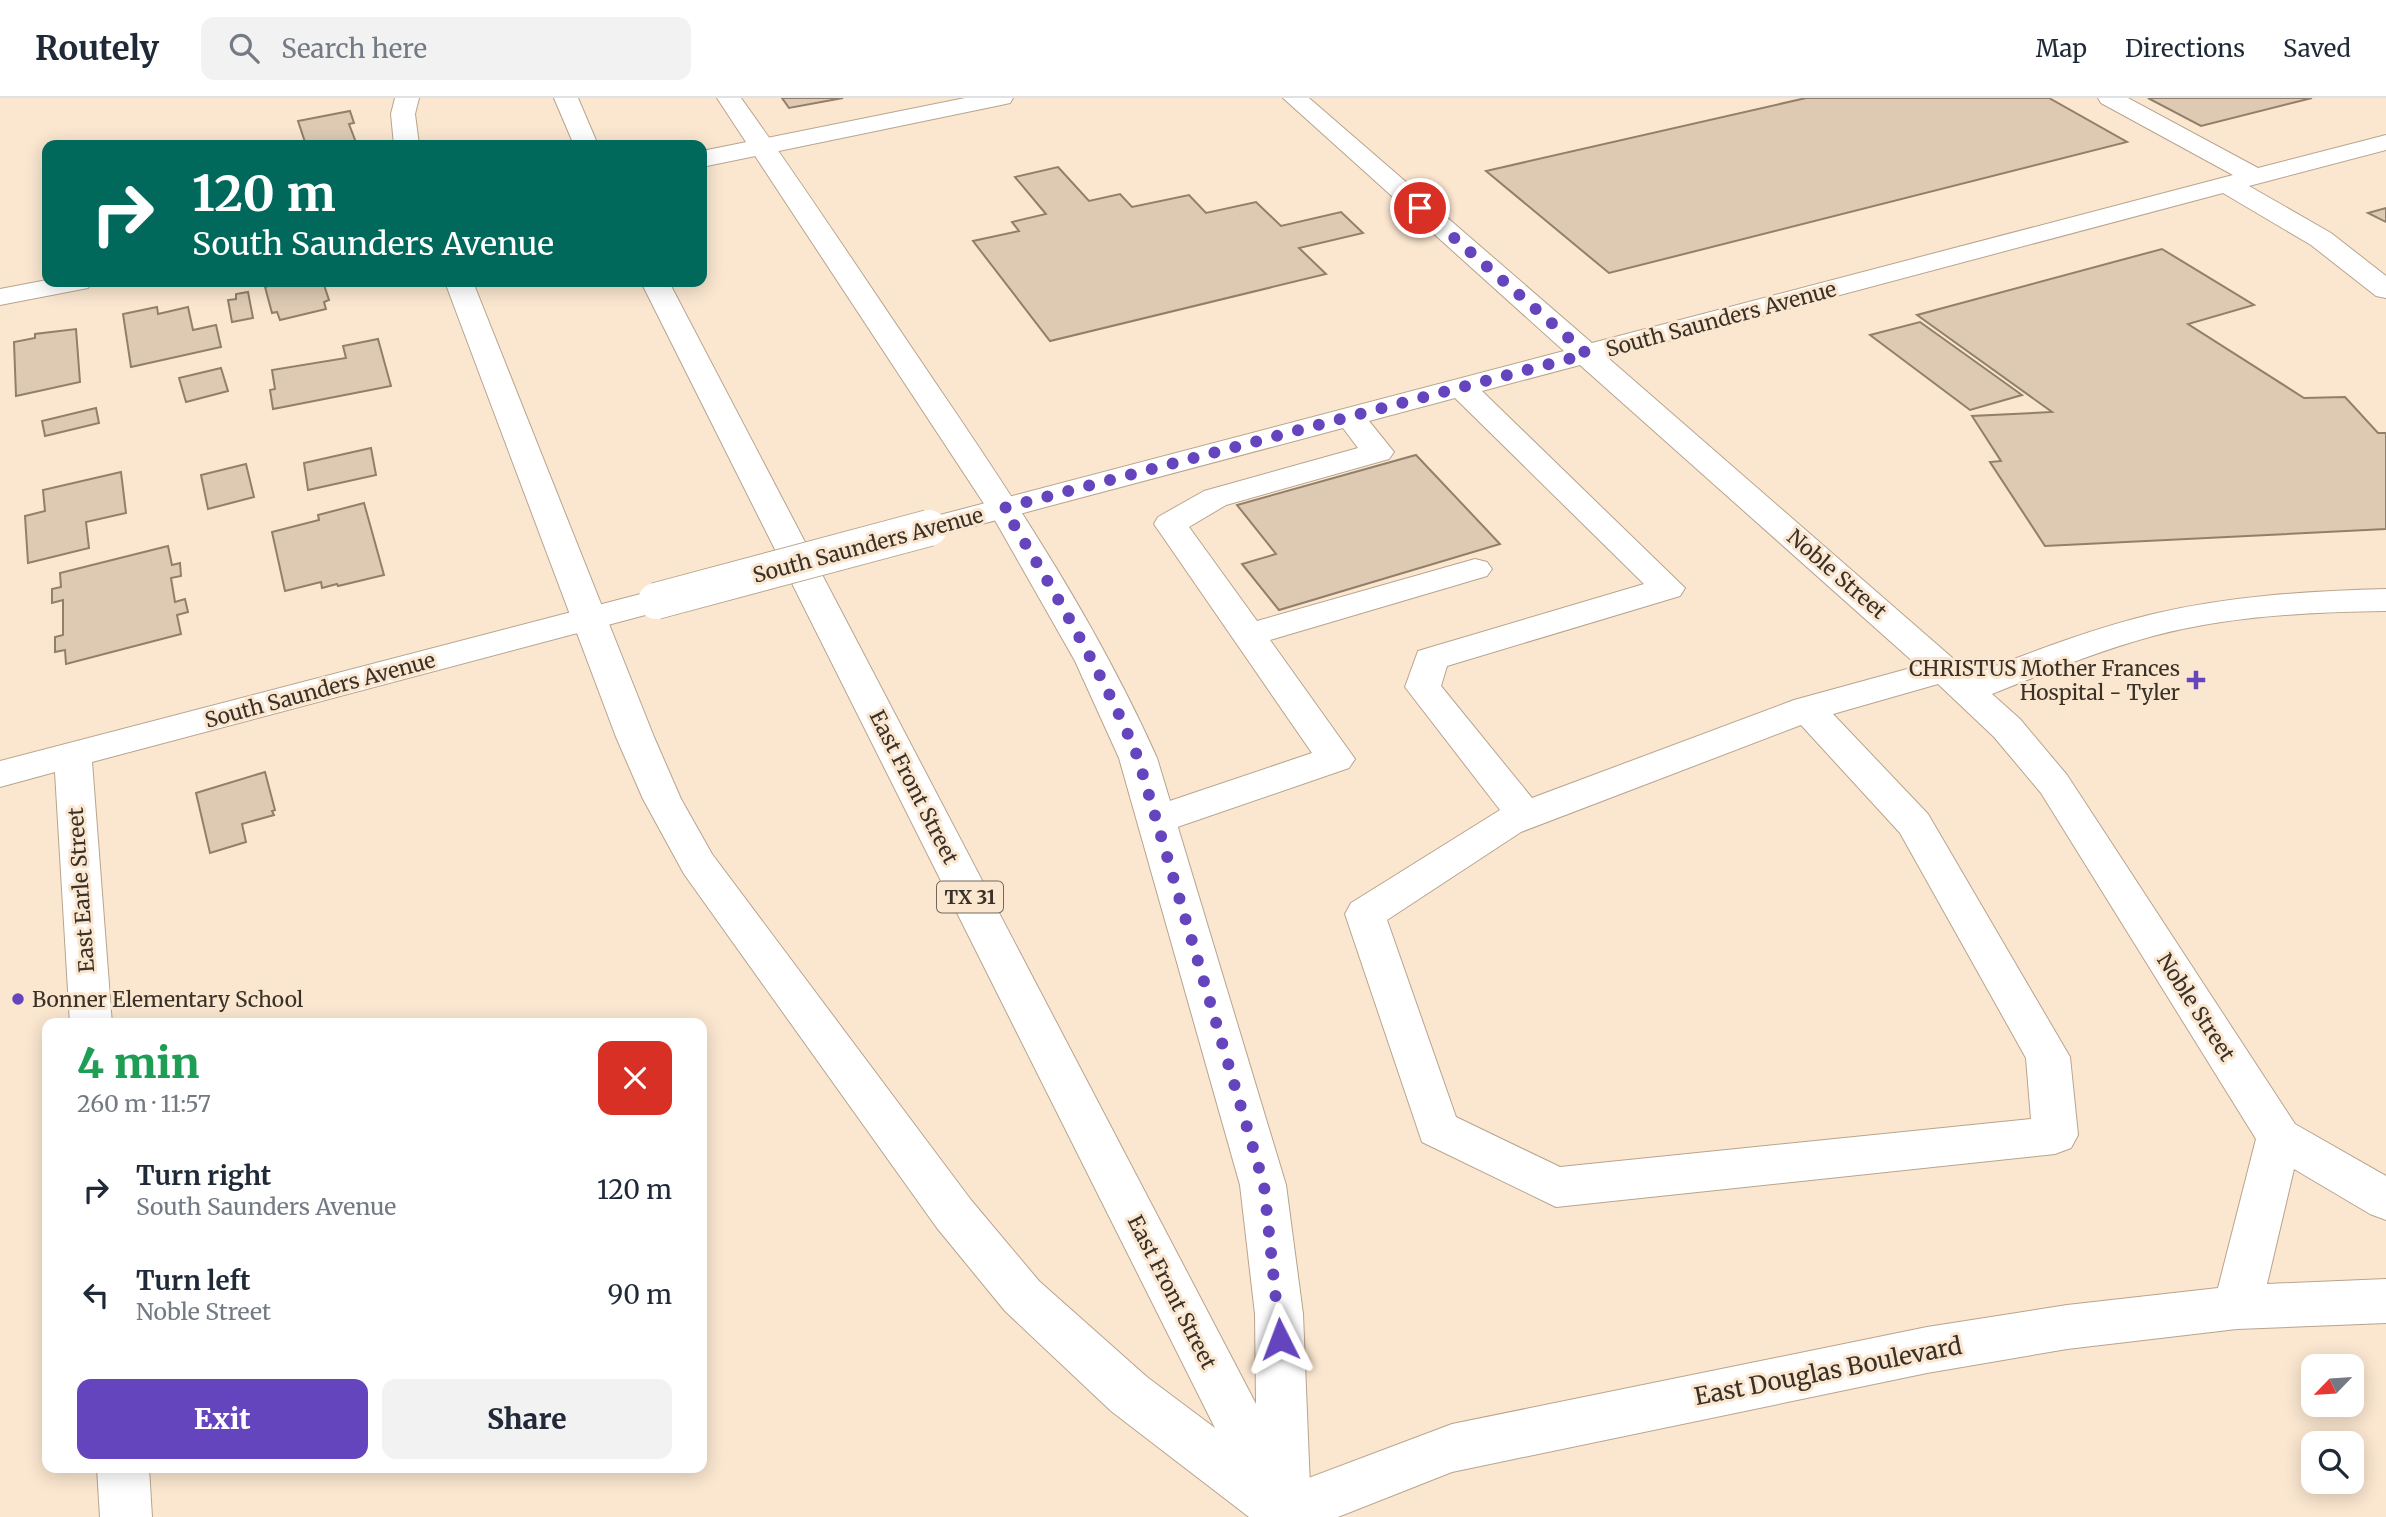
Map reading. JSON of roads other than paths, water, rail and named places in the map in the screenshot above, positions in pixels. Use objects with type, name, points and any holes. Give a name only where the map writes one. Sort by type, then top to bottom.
[{"type":"street","points":[[406,140],[403,114],[407,98]]},
{"type":"street","points":[[566,98],[584,140]]},
{"type":"street","points":[[729,98],[1004,508],[1084,641],[1112,696],[1138,758],[1264,1185],[1279,1314],[1286,1514]]},
{"type":"street","points":[[707,158],[999,98]]},
{"type":"street","name":"Noble Street","points":[[1295,98],[1956,680],[2007,728],[2054,785],[2279,1137],[2386,1200]]},
{"type":"street","points":[[2110,98],[2256,177]]},
{"type":"street","name":"South Saunders Avenue","points":[[0,774],[2386,142]]},
{"type":"street","points":[[2228,185],[2321,239],[2386,290]]},
{"type":"street","points":[[0,298],[54,287]]},
{"type":"street","points":[[461,287],[587,620],[662,799],[698,864],[954,1214],[1022,1296],[1129,1394],[1286,1514]]},
{"type":"street","name":"East Front Street","points":[[658,287],[1286,1514]]},
{"type":"street","points":[[1461,387],[1668,588],[1431,659],[1423,687],[1525,815]]},
{"type":"street","points":[[1157,820],[1336,759],[1170,524],[1215,498],[1378,452],[1350,417]]},
{"type":"street","points":[[1188,460],[1215,498]]},
{"type":"street","points":[[1249,635],[1475,569]]},
{"type":"street","points":[[1807,709],[1914,824],[2048,1057],[2055,1135],[1556,1187],[1438,1129],[1365,914],[1507,822],[1807,709],[1956,680],[2153,626],[2271,606],[2386,600]]},
{"type":"street","name":"East Earle Street","points":[[73,755],[91,1018]]},
{"type":"street","points":[[2237,1307],[2279,1137]]},
{"type":"street","name":"East Douglas Boulevard","points":[[1286,1514],[1452,1448],[1927,1350],[2067,1327],[2237,1307],[2386,1301]]},
{"type":"street","points":[[123,1473],[126,1517]]},
{"type":"place","name":"CHRISTUS Mother Frances Hospital - Tyler","points":[[2196,680]]},
{"type":"place","name":"Bonner Elementary School","points":[[18,999]]}]
